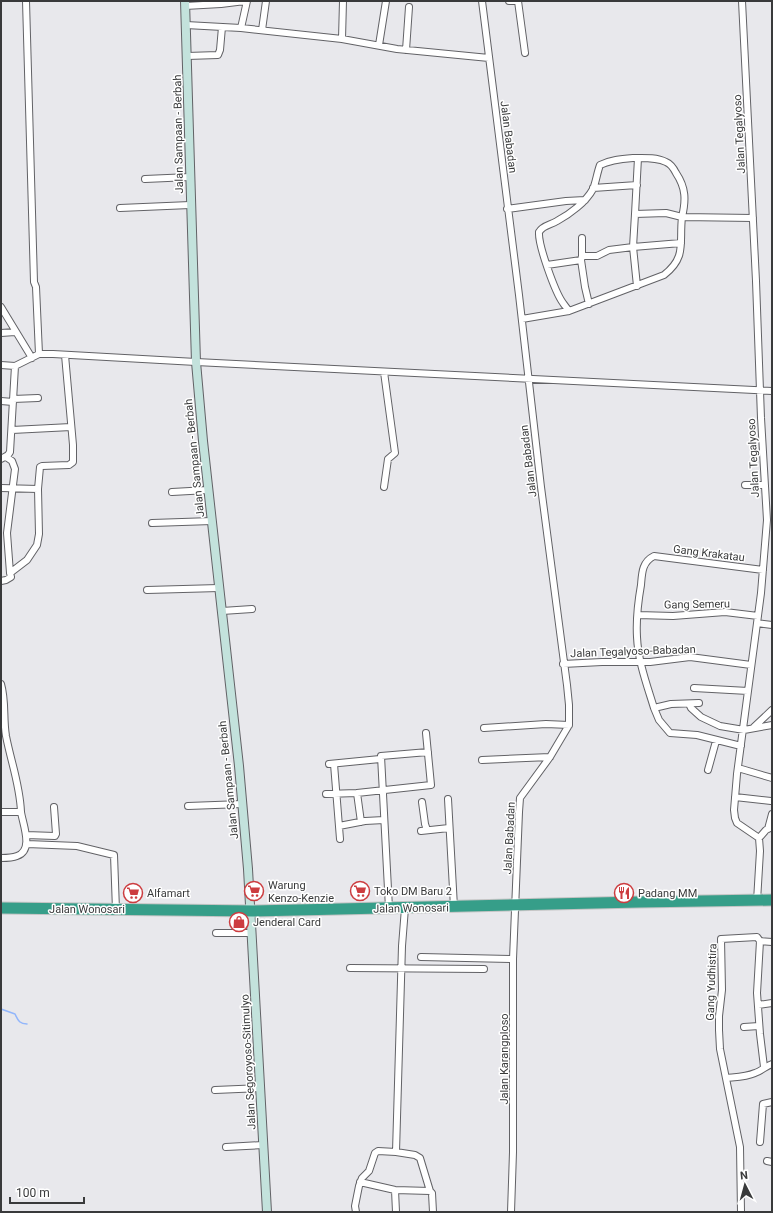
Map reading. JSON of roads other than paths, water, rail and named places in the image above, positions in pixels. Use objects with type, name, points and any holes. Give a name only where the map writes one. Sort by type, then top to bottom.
[{"type":"highway","name":"Jalan Wonosari","points":[[1,908],[251,911],[772,900]]},
{"type":"main road","name":"Jalan Sampaan - Berbah","points":[[185,4],[196,362],[208,490],[242,804],[251,911]]},
{"type":"main road","name":"Jalan Segoroyoso-Sitimulyo","points":[[251,911],[267,1212]]},
{"type":"street","points":[[26,1],[34,282],[36,287],[39,354]]},
{"type":"street","points":[[185,4],[246,1],[241,28]]},
{"type":"street","points":[[262,30],[266,1]]},
{"type":"street","points":[[342,38],[343,1]]},
{"type":"street","points":[[379,45],[386,1]]},
{"type":"street","name":"Jalan Babadan","points":[[482,1],[569,705],[569,725],[550,757],[520,798],[516,858],[516,905]]},
{"type":"street","points":[[509,1],[518,1],[526,53]]},
{"type":"street","name":"Jalan Tegalyoso","points":[[742,1],[760,390],[769,535],[763,570],[742,746],[738,768],[734,814],[737,823],[759,838]]},
{"type":"street","points":[[406,50],[409,7]]},
{"type":"street","points":[[186,25],[241,28],[342,38],[406,50],[489,58]]},
{"type":"street","points":[[187,56],[218,55],[220,50],[222,27]]},
{"type":"street","points":[[637,286],[633,247],[638,158]]},
{"type":"street","points":[[522,319],[569,311],[664,275],[675,266],[679,259],[682,217],[685,203],[685,188],[673,168],[667,162],[656,159],[638,158],[613,160],[600,165],[594,188],[585,200],[569,214],[557,222],[543,227],[539,231],[541,248],[547,265],[562,303],[569,311]]},
{"type":"street","points":[[144,179],[190,177]]},
{"type":"street","points":[[594,188],[637,185]]},
{"type":"street","points":[[507,209],[566,200],[585,200]]},
{"type":"street","points":[[120,208],[190,204]]},
{"type":"street","points":[[635,214],[666,213],[682,217],[753,218]]},
{"type":"street","points":[[582,238],[581,258],[584,287],[589,304]]},
{"type":"street","points":[[547,265],[596,256],[609,250],[681,243]]},
{"type":"street","points":[[1,307],[32,358]]},
{"type":"street","points":[[1,333],[15,332]]},
{"type":"street","points":[[1,365],[15,366],[39,354],[772,391]]},
{"type":"street","points":[[10,573],[27,560],[37,545],[39,534],[38,489],[40,467],[69,465],[73,462],[66,355]]},
{"type":"street","points":[[1,581],[11,577],[4,532],[13,488],[15,469],[12,461],[4,458],[10,452],[15,366]]},
{"type":"street","points":[[384,372],[394,452],[388,459],[384,488]]},
{"type":"street","points":[[1,401],[38,398]]},
{"type":"street","points":[[12,430],[71,427]]},
{"type":"street","points":[[745,485],[765,485]]},
{"type":"street","points":[[1,488],[38,489]]},
{"type":"street","points":[[172,492],[208,490]]},
{"type":"street","points":[[152,523],[212,521]]},
{"type":"street","name":"Gang Krakatau","points":[[638,615],[643,568],[647,560],[654,556],[763,570]]},
{"type":"street","points":[[147,590],[219,588]]},
{"type":"street","points":[[222,611],[252,609]]},
{"type":"street","name":"Gang Semeru","points":[[638,615],[673,616],[725,612],[758,616]]},
{"type":"street","points":[[638,615],[637,638],[641,662],[654,708],[659,720],[670,733],[697,735],[716,741],[742,746]]},
{"type":"street","points":[[757,623],[772,625]]},
{"type":"street","name":"Jalan Tegalyoso-Babadan","points":[[564,664],[641,662],[690,657],[751,665]]},
{"type":"street","points":[[1,684],[5,700],[3,722],[20,791],[21,812],[27,844],[22,853],[14,857],[1,858]]},
{"type":"street","points":[[694,688],[748,691]]},
{"type":"street","points":[[654,708],[671,704],[699,703]]},
{"type":"street","points":[[689,704],[691,708],[710,722],[720,726],[744,730],[772,725]]},
{"type":"street","points":[[756,727],[772,710]]},
{"type":"street","points":[[756,727],[772,713]]},
{"type":"street","points":[[484,728],[546,724],[569,725]]},
{"type":"street","points":[[326,794],[358,793],[431,785],[426,733]]},
{"type":"street","points":[[708,770],[716,741]]},
{"type":"street","points":[[340,838],[337,794],[332,764],[380,759],[381,756],[428,752]]},
{"type":"street","points":[[482,760],[550,757]]},
{"type":"street","points":[[380,759],[389,908]]},
{"type":"street","points":[[738,768],[772,778]]},
{"type":"street","points":[[358,793],[361,822]]},
{"type":"street","points":[[735,797],[772,802]]},
{"type":"street","points":[[448,799],[454,907]]},
{"type":"street","points":[[422,802],[424,830],[449,828]]},
{"type":"street","points":[[188,806],[242,804]]},
{"type":"street","points":[[26,835],[54,836],[56,834],[54,807]]},
{"type":"street","points":[[1,812],[21,812]]},
{"type":"street","points":[[757,901],[760,851],[759,838],[770,828],[772,814]]},
{"type":"street","points":[[339,826],[384,820]]},
{"type":"street","points":[[27,844],[77,846],[114,855],[116,910]]},
{"type":"street","name":"Jalan Karangploso","points":[[511,1212],[513,1152],[513,959],[516,905]]},
{"type":"street","points":[[396,1152],[401,968],[405,908]]},
{"type":"street","points":[[216,933],[251,933]]},
{"type":"street","name":"Gang Yudhistira","points":[[726,1078],[720,1049],[719,1030],[722,984],[721,939],[756,937],[760,941],[772,942]]},
{"type":"street","points":[[760,941],[757,993],[764,1067]]},
{"type":"street","points":[[439,968],[440,955]]},
{"type":"street","points":[[421,957],[440,955],[513,959]]},
{"type":"street","points":[[350,968],[484,969]]},
{"type":"street","points":[[758,1005],[772,1003]]},
{"type":"street","points":[[744,1027],[759,1026]]},
{"type":"street","points":[[741,1212],[740,1147],[726,1078],[746,1076],[756,1073],[764,1067],[772,1064]]},
{"type":"street","points":[[215,1090],[260,1088]]},
{"type":"street","points":[[760,1142],[762,1105],[764,1103],[772,1102]]},
{"type":"street","points":[[226,1147],[263,1145]]},
{"type":"street","points":[[356,1212],[355,1206],[360,1182],[369,1171],[376,1152],[396,1152],[415,1155],[420,1158],[432,1194],[433,1212]]},
{"type":"street","points":[[360,1182],[396,1190],[430,1191]]},
{"type":"street","points":[[396,1190],[396,1212]]},
{"type":"waterway","points":[[1,1009],[15,1014],[20,1022],[27,1024]]},
{"type":"place","name":"Warung Kenzo-Kenzie","points":[[254,891]]},
{"type":"place","name":"Toko DM Baru 2","points":[[360,891]]},
{"type":"place","name":"Alfamart","points":[[133,893]]},
{"type":"place","name":"Padang MM","points":[[624,893]]},
{"type":"place","name":"Jenderal Card","points":[[239,922]]}]
